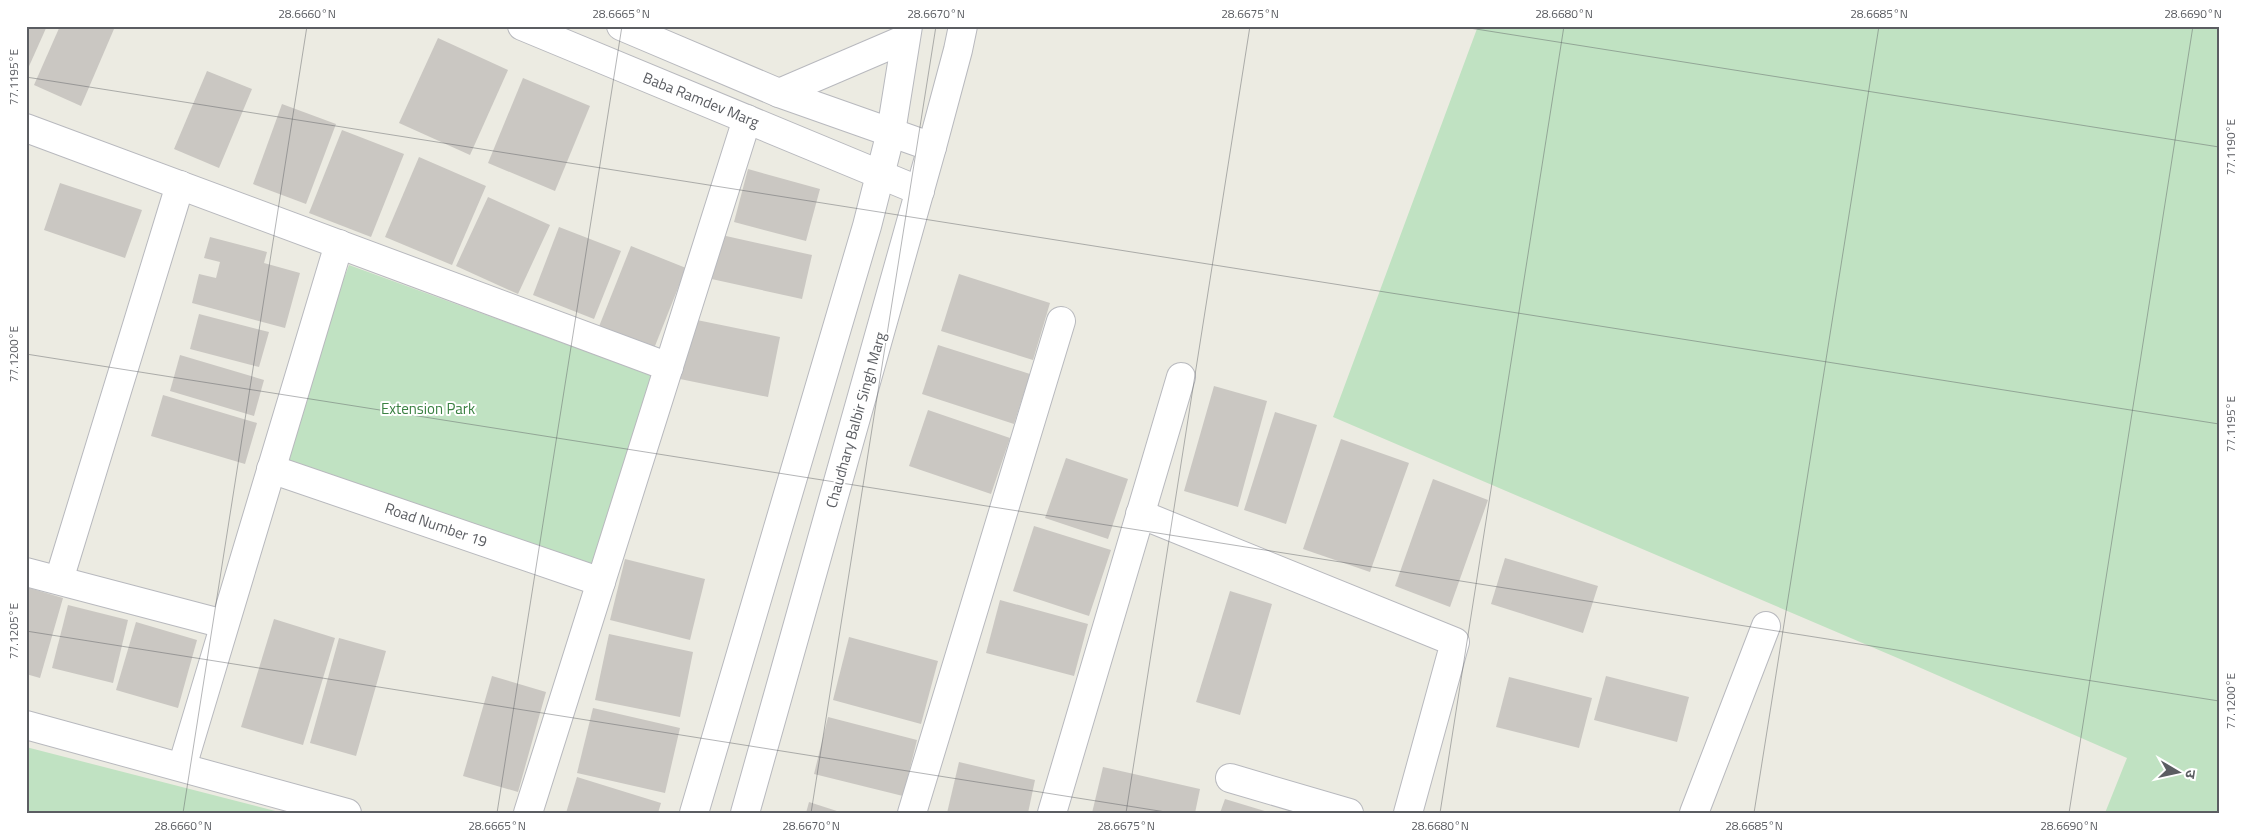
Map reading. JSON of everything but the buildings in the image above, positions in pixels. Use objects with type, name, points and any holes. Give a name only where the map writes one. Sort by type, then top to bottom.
[{"type":"street","name":"Baba Ramdev Marg","points":[[522,26],[920,191]]},
{"type":"street","points":[[621,26],[779,93],[932,147]]},
{"type":"street","name":"Chaudhary Balbir Singh Marg","points":[[745,813],[920,191],[963,26]]},
{"type":"street","points":[[779,93],[907,33]]},
{"type":"street","points":[[694,813],[862,244],[891,132],[907,33]]},
{"type":"street","points":[[528,813],[747,119]]},
{"type":"street","points":[[26,128],[669,367]]},
{"type":"street","points":[[59,580],[180,185]]},
{"type":"street","points":[[182,767],[339,244]]},
{"type":"street","points":[[912,813],[1062,321]]},
{"type":"street","points":[[1052,813],[1181,377]]},
{"type":"street","name":"Road Number 19","points":[[271,469],[601,582]]},
{"type":"street","points":[[1140,514],[1455,642],[1408,813]]},
{"type":"street","points":[[26,572],[224,624]]},
{"type":"street","points":[[1694,813],[1766,626]]},
{"type":"street","points":[[26,725],[347,813]]},
{"type":"street","points":[[1230,778],[1349,813]]},
{"type":"green space","points":[[1478,26],[2219,26],[2219,813],[2105,813],[2127,758],[1333,417]]},
{"type":"green space","name":"Extension Park","points":[[349,265],[651,375],[601,582],[271,469]]},
{"type":"green space","points":[[26,747],[283,813],[26,813]]}]
